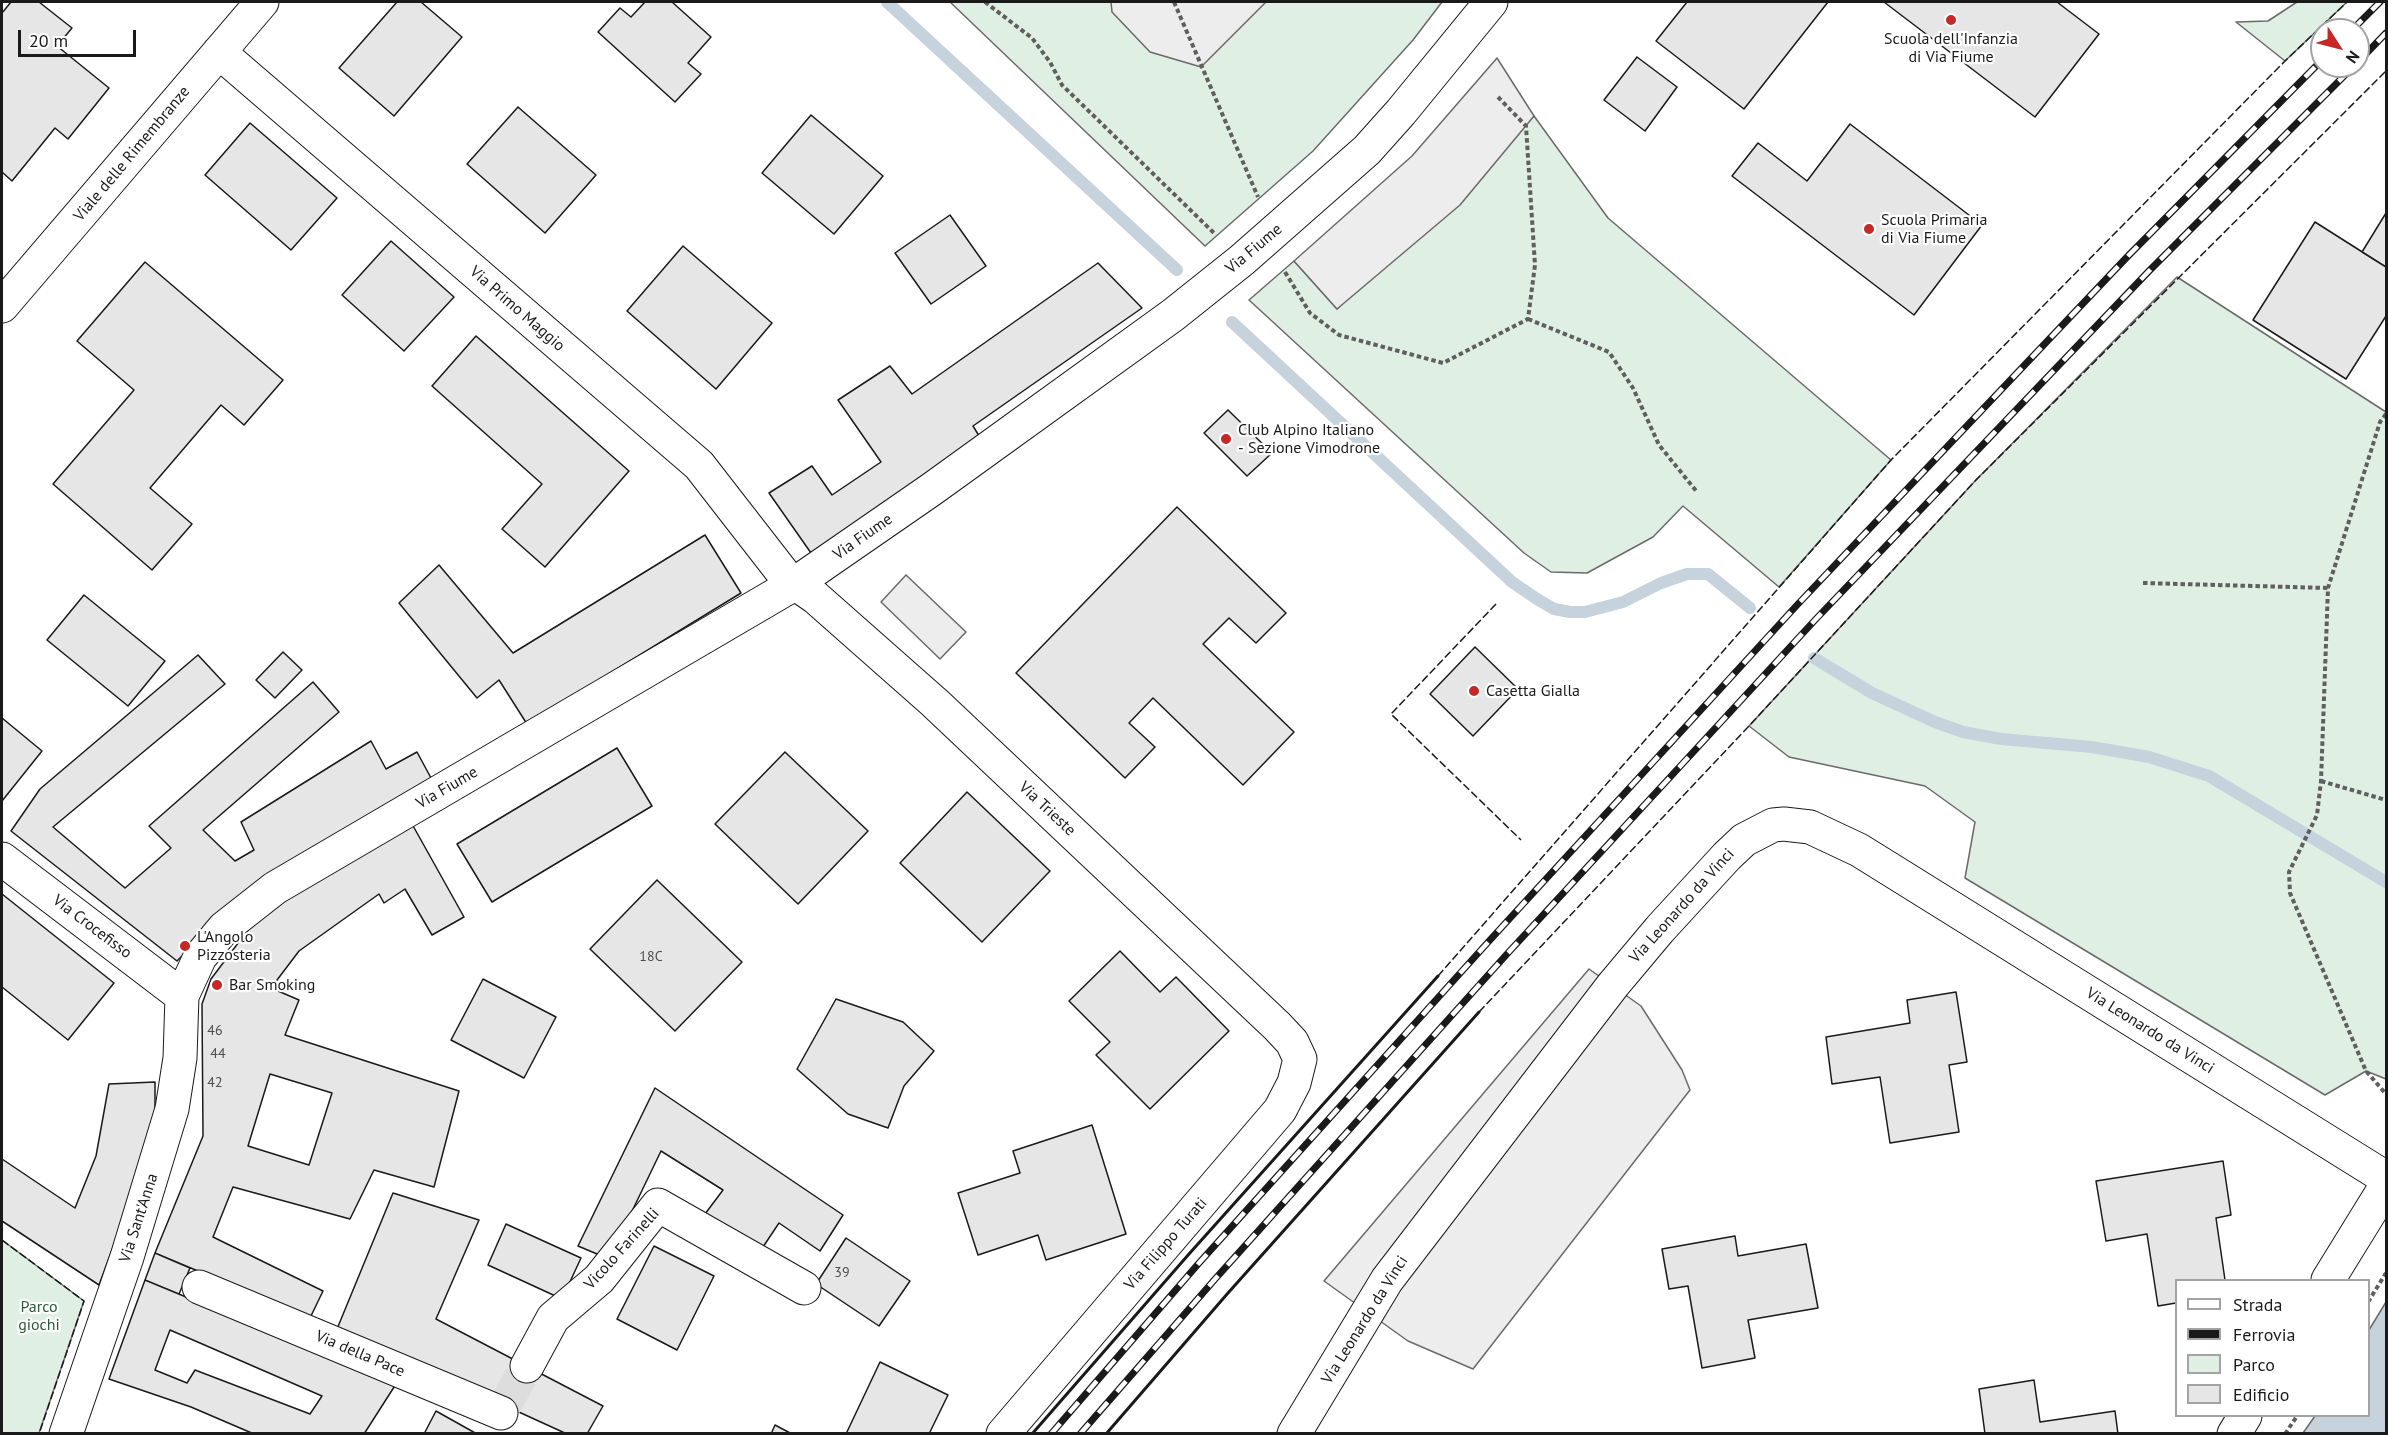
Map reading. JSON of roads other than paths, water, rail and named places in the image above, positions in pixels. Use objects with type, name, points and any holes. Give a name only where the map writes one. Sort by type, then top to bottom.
[{"type":"street","name":"Viale delle Rimembranze","points":[[3,302],[262,2]]},
{"type":"street","name":"Via Fiume","points":[[182,996],[192,971],[211,943],[232,920],[275,888],[796,583],[932,489],[1173,315],[1242,260],[1367,150],[1415,96],[1491,2]]},
{"type":"street","name":"Via Primo Maggio","points":[[219,52],[699,465],[786,577],[796,583]]},
{"type":"street","name":"Via Trieste","points":[[796,583],[815,597],[935,703],[1292,1042]]},
{"type":"street","name":"Via Leonardo da Vinci","points":[[1294,1434],[1387,1280],[1612,985],[1727,856],[1744,840],[1773,825],[1810,827],[1853,847],[2386,1178]]},
{"type":"street","name":"Via Crocefisso","points":[[2,859],[182,996]]},
{"type":"street","name":"Via Sant'Anna","points":[[66,1434],[127,1257],[169,1121],[178,1083],[182,996]]},
{"type":"street","name":"Via Filippo Turati","points":[[1003,1434],[1280,1110],[1294,1083],[1300,1059],[1292,1042]]},
{"type":"street","points":[[2329,1279],[2386,1186]]},
{"type":"street","name":"Vicolo Farinelli","points":[[527,1366],[553,1318],[599,1279],[658,1205],[804,1288]]},
{"type":"street","name":"Via della Pace","points":[[199,1287],[504,1417]]},
{"type":"street","points":[[2234,1434],[2244,1417]]},
{"type":"waterway","points":[[887,2],[1177,270]]},
{"type":"waterway","points":[[1232,322],[1512,582],[1554,609],[1585,612],[1623,602],[1661,583],[1687,574],[1708,574],[1750,608]]},
{"type":"waterway","points":[[1814,658],[1872,693],[1935,722],[1963,732],[2001,739],[2092,747],[2149,757],[2209,776],[2386,882]]},
{"type":"tunnel","points":[[505,1405],[527,1366]]},
{"type":"railway","points":[[2364,18],[2380,2]]},
{"type":"railway","points":[[2370,50],[2386,33]]},
{"type":"railway","points":[[1051,1434],[1199,1263],[1490,940],[1798,604],[2128,256],[2310,72]]},
{"type":"railway","points":[[1080,1434],[1216,1278],[1507,954],[1815,620],[2149,271],[2342,78]]},
{"type":"place","name":"Scuola dell'Infanzia di Via Fiume","points":[[1951,20]]},
{"type":"place","name":"Scuola Primaria di Via Fiume","points":[[1869,229]]},
{"type":"place","name":"Club Alpino Italiano - Sezione Vimodrone","points":[[1226,439]]},
{"type":"place","name":"Casetta Gialla","points":[[1474,691]]},
{"type":"place","name":"L'Angolo Pizzosteria","points":[[185,946]]},
{"type":"place","name":"Bar Smoking","points":[[217,985]]},
{"type":"park label","name":"Parco giochi","points":[[39,1316]]}]
